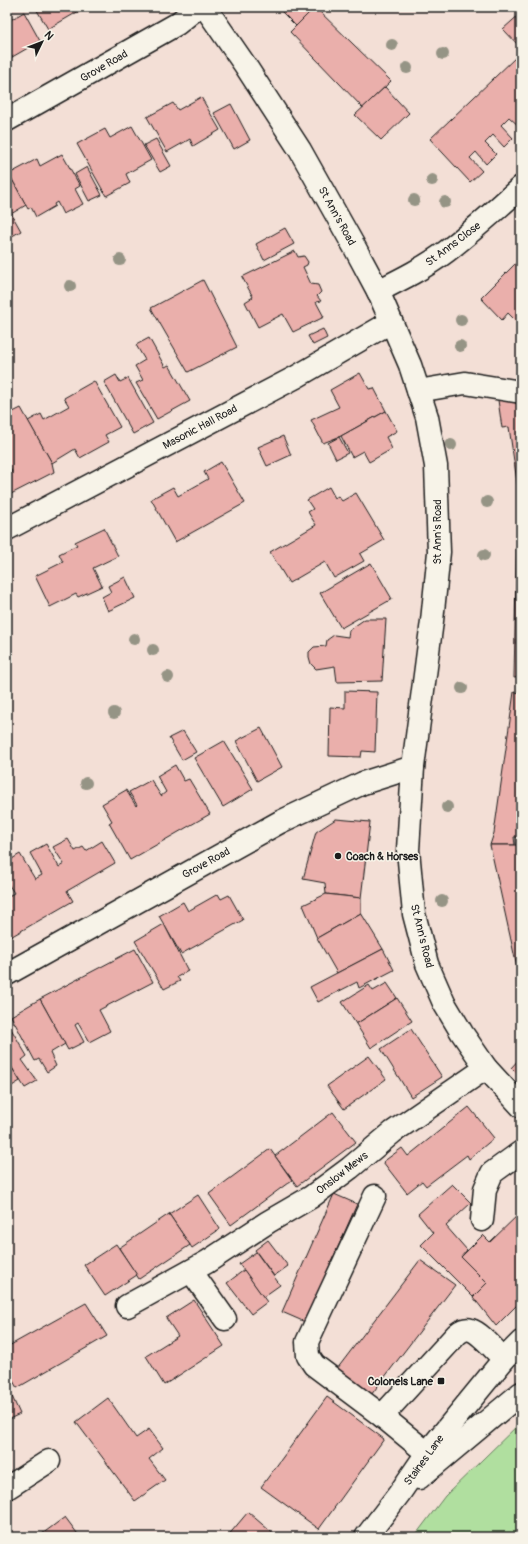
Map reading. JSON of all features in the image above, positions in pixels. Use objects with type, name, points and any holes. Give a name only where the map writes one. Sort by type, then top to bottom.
[{"type":"street","name":"Grove Road","points":[[7,120],[177,24],[198,7]]},
{"type":"street","name":"St Ann's Road","points":[[205,7],[245,65],[300,150],[378,291],[410,365],[427,417],[436,466],[439,552],[432,621],[413,767],[408,850],[414,914],[427,964],[442,998],[462,1034],[486,1068],[521,1106]]},
{"type":"street","name":"St Anns Close","points":[[378,291],[414,272],[446,252],[484,221],[521,187]]},
{"type":"street","name":"Masonic Hall Road","points":[[7,529],[296,377],[391,322]]},
{"type":"street","points":[[418,391],[465,383],[521,392]]},
{"type":"street","name":"Grove Road","points":[[7,974],[280,822],[363,784],[413,767]]},
{"type":"street","name":"Onslow Mews","points":[[127,1306],[207,1262],[268,1222],[311,1197],[350,1168],[393,1132],[486,1068]]},
{"type":"street","points":[[482,1220],[485,1189],[492,1173],[521,1152]]},
{"type":"street","points":[[374,1196],[307,1342],[308,1356],[314,1365],[382,1416],[427,1453]]},
{"type":"street","points":[[191,1271],[225,1319]]},
{"type":"street","points":[[382,1416],[457,1334],[463,1330],[470,1329],[477,1333],[504,1359]]},
{"type":"street","name":"Staines Lane","points":[[399,1494],[427,1453],[504,1359],[521,1342]]},
{"type":"street","name":"Staines Lane","points":[[399,1494],[521,1393]]},
{"type":"street","points":[[7,1488],[49,1461]]},
{"type":"street","points":[[366,1537],[399,1494]]},
{"type":"green space","points":[[521,1422],[521,1537],[414,1537],[445,1496]]},
{"type":"building","points":[[35,7],[86,7],[48,29]]},
{"type":"building","points":[[277,7],[315,7],[296,26]]},
{"type":"building","points":[[315,7],[391,81],[363,108],[290,32]]},
{"type":"building","points":[[24,12],[40,41],[7,60],[7,22]]},
{"type":"building","points":[[521,13],[521,48],[503,29]]},
{"type":"building","points":[[515,58],[521,64],[521,104],[517,108],[521,112],[521,128],[509,117],[501,125],[513,138],[504,147],[493,135],[485,143],[496,154],[486,164],[476,152],[470,158],[482,171],[470,182],[430,139]]},
{"type":"building","points":[[385,87],[409,113],[381,140],[355,115]]},
{"type":"building","points":[[201,97],[220,130],[193,146],[190,139],[167,152],[147,117],[173,103],[178,110]]},
{"type":"building","points":[[231,104],[250,140],[234,149],[214,113]]},
{"type":"building","points":[[132,126],[151,160],[126,174],[130,183],[106,196],[77,144],[105,129],[110,138]]},
{"type":"building","points":[[156,139],[171,166],[160,172],[144,145]]},
{"type":"building","points":[[62,154],[80,186],[75,189],[83,204],[63,214],[57,202],[54,204],[55,206],[36,217],[31,207],[28,209],[9,174],[37,159],[40,166]]},
{"type":"building","points":[[87,167],[102,195],[89,201],[75,174]]},
{"type":"building","points":[[9,174],[26,205],[11,214],[7,206],[7,175]]},
{"type":"building","points":[[7,206],[21,231],[7,239]]},
{"type":"building","points":[[285,228],[294,244],[264,260],[256,244]]},
{"type":"building","points":[[295,251],[298,257],[304,256],[308,262],[307,265],[303,267],[311,284],[318,285],[321,292],[317,296],[321,301],[316,302],[324,317],[293,332],[283,314],[258,327],[245,302],[253,297],[242,277]]},
{"type":"building","points":[[516,263],[521,268],[521,326],[508,313],[502,320],[481,298]]},
{"type":"building","points":[[203,280],[237,347],[188,372],[151,308]]},
{"type":"building","points":[[323,329],[327,338],[313,345],[308,336]]},
{"type":"building","points":[[149,338],[165,367],[169,365],[190,401],[157,419],[136,383],[143,380],[135,366],[145,360],[136,345]]},
{"type":"building","points":[[360,373],[369,389],[374,388],[386,411],[341,436],[323,443],[311,420],[339,407],[330,390]]},
{"type":"building","points":[[116,375],[120,382],[128,378],[153,423],[133,434],[104,382]]},
{"type":"building","points":[[94,381],[120,427],[105,435],[109,442],[80,458],[75,449],[52,463],[28,421],[41,414],[44,420],[69,406],[64,398]]},
{"type":"building","points":[[497,393],[521,397],[521,509],[509,427],[502,428]]},
{"type":"building","points":[[21,408],[52,463],[54,472],[7,496],[7,475],[12,472],[7,463],[7,415]]},
{"type":"building","points":[[386,411],[397,431],[386,437],[392,449],[369,462],[363,451],[352,457],[341,436]]},
{"type":"building","points":[[283,436],[291,455],[267,466],[258,447]]},
{"type":"building","points":[[339,437],[348,453],[336,459],[328,443]]},
{"type":"building","points":[[221,462],[245,503],[175,542],[151,499],[173,487],[178,496],[208,479],[204,472]]},
{"type":"building","points":[[329,487],[335,498],[338,496],[342,501],[356,493],[384,540],[360,554],[364,561],[334,578],[325,562],[289,583],[270,552],[316,525],[308,512],[313,509],[307,500]]},
{"type":"building","points":[[104,528],[118,556],[93,568],[102,586],[78,597],[76,594],[50,607],[35,576],[63,562],[59,554],[77,545],[75,542]]},
{"type":"building","points":[[517,529],[521,529],[521,677],[514,678]]},
{"type":"building","points":[[371,563],[392,599],[341,628],[320,593]]},
{"type":"building","points":[[125,577],[135,598],[108,611],[102,597],[111,592],[108,586]]},
{"type":"building","points":[[365,619],[386,619],[382,681],[337,682],[335,666],[316,669],[311,664],[309,652],[314,647],[326,646],[327,640],[334,635],[348,637],[349,630]]},
{"type":"building","points":[[345,691],[377,692],[375,752],[362,751],[361,757],[329,756],[330,707],[345,708]]},
{"type":"building","points":[[514,692],[521,693],[521,837],[514,837],[515,845],[490,845],[494,833]]},
{"type":"building","points":[[261,728],[282,767],[257,781],[236,741]]},
{"type":"building","points":[[183,731],[196,752],[182,760],[169,738]]},
{"type":"building","points":[[224,741],[253,789],[223,807],[194,758]]},
{"type":"building","points":[[175,765],[184,781],[189,779],[210,814],[130,860],[109,823],[112,821],[102,804],[126,790],[136,806],[137,805],[129,792],[151,780],[161,796],[166,792],[157,776]]},
{"type":"building","name":"Coach & Horses","points":[[336,819],[370,822],[361,898],[326,894],[325,883],[303,879],[316,832]]},
{"type":"building","points":[[68,839],[75,851],[83,847],[86,851],[102,841],[115,863],[67,891],[73,901],[7,939],[7,897],[14,893],[7,882],[7,862],[20,854],[35,879],[42,875],[30,853],[46,844],[59,867],[64,864],[53,847]]},
{"type":"building","points":[[490,845],[521,845],[521,971],[518,972]]},
{"type":"building","points":[[218,894],[221,899],[229,895],[243,920],[181,954],[159,916],[183,902],[188,911]]},
{"type":"building","points":[[326,894],[361,898],[361,913],[317,938],[303,905]]},
{"type":"building","points":[[361,913],[383,949],[337,973],[317,938]]},
{"type":"building","points":[[164,924],[188,971],[177,977],[180,981],[164,989],[135,941]]},
{"type":"building","points":[[135,949],[153,982],[99,1010],[110,1031],[89,1042],[78,1023],[75,1025],[84,1042],[68,1050],[40,999]]},
{"type":"building","points":[[383,949],[394,970],[359,988],[357,982],[318,1002],[310,987]]},
{"type":"building","points":[[387,983],[397,998],[356,1024],[342,1002],[369,985],[373,991]]},
{"type":"building","points":[[397,998],[412,1021],[371,1048],[356,1024]]},
{"type":"building","points":[[40,999],[65,1044],[50,1053],[56,1066],[47,1072],[39,1059],[35,1061],[11,1016]]},
{"type":"building","points":[[7,1022],[27,1056],[22,1060],[37,1081],[25,1088],[7,1060]]},
{"type":"building","points":[[411,1029],[442,1077],[411,1097],[381,1049]]},
{"type":"building","points":[[369,1056],[386,1079],[344,1109],[327,1086]]},
{"type":"building","points":[[521,1057],[521,1078],[511,1068]]},
{"type":"building","points":[[7,1060],[20,1081],[7,1089]]},
{"type":"building","points":[[469,1107],[494,1138],[469,1159],[467,1155],[426,1186],[422,1181],[407,1193],[383,1162],[402,1148],[408,1156]]},
{"type":"building","points":[[333,1112],[356,1142],[297,1186],[275,1156]]},
{"type":"building","points":[[270,1149],[292,1180],[231,1225],[209,1194]]},
{"type":"building","points":[[452,1184],[471,1203],[446,1226],[467,1250],[461,1257],[487,1283],[473,1297],[421,1245],[433,1233],[418,1214]]},
{"type":"building","points":[[334,1194],[357,1204],[305,1322],[282,1312]]},
{"type":"building","points":[[198,1195],[220,1229],[192,1248],[169,1214]]},
{"type":"building","points":[[521,1212],[521,1301],[496,1326],[473,1297],[487,1283],[461,1257],[483,1235],[490,1242]]},
{"type":"building","points":[[169,1214],[190,1245],[139,1279],[119,1248]]},
{"type":"building","points":[[268,1240],[288,1266],[274,1276],[255,1250]]},
{"type":"building","points":[[116,1244],[137,1275],[105,1296],[84,1265]]},
{"type":"building","points":[[256,1252],[280,1285],[263,1297],[239,1264]]},
{"type":"building","points":[[420,1260],[455,1285],[371,1395],[337,1369]]},
{"type":"building","points":[[244,1270],[267,1302],[251,1314],[227,1283]]},
{"type":"building","points":[[194,1300],[224,1346],[164,1385],[146,1356],[178,1336],[166,1318]]},
{"type":"building","points":[[86,1303],[107,1336],[17,1388],[7,1370],[7,1347]]},
{"type":"building","points":[[10,1392],[20,1414],[7,1420],[7,1393]]},
{"type":"building","points":[[327,1397],[384,1439],[319,1529],[261,1487]]},
{"type":"building","points":[[108,1398],[136,1438],[149,1429],[163,1448],[149,1459],[165,1480],[135,1501],[76,1422]]},
{"type":"building","points":[[248,1512],[277,1537],[227,1537]]},
{"type":"building","points":[[65,1517],[80,1537],[38,1537]]},
{"type":"place","name":"Coach & Horses","points":[[338,856]]},
{"type":"place","name":"Colonels Lane","points":[[441,1381]]}]
